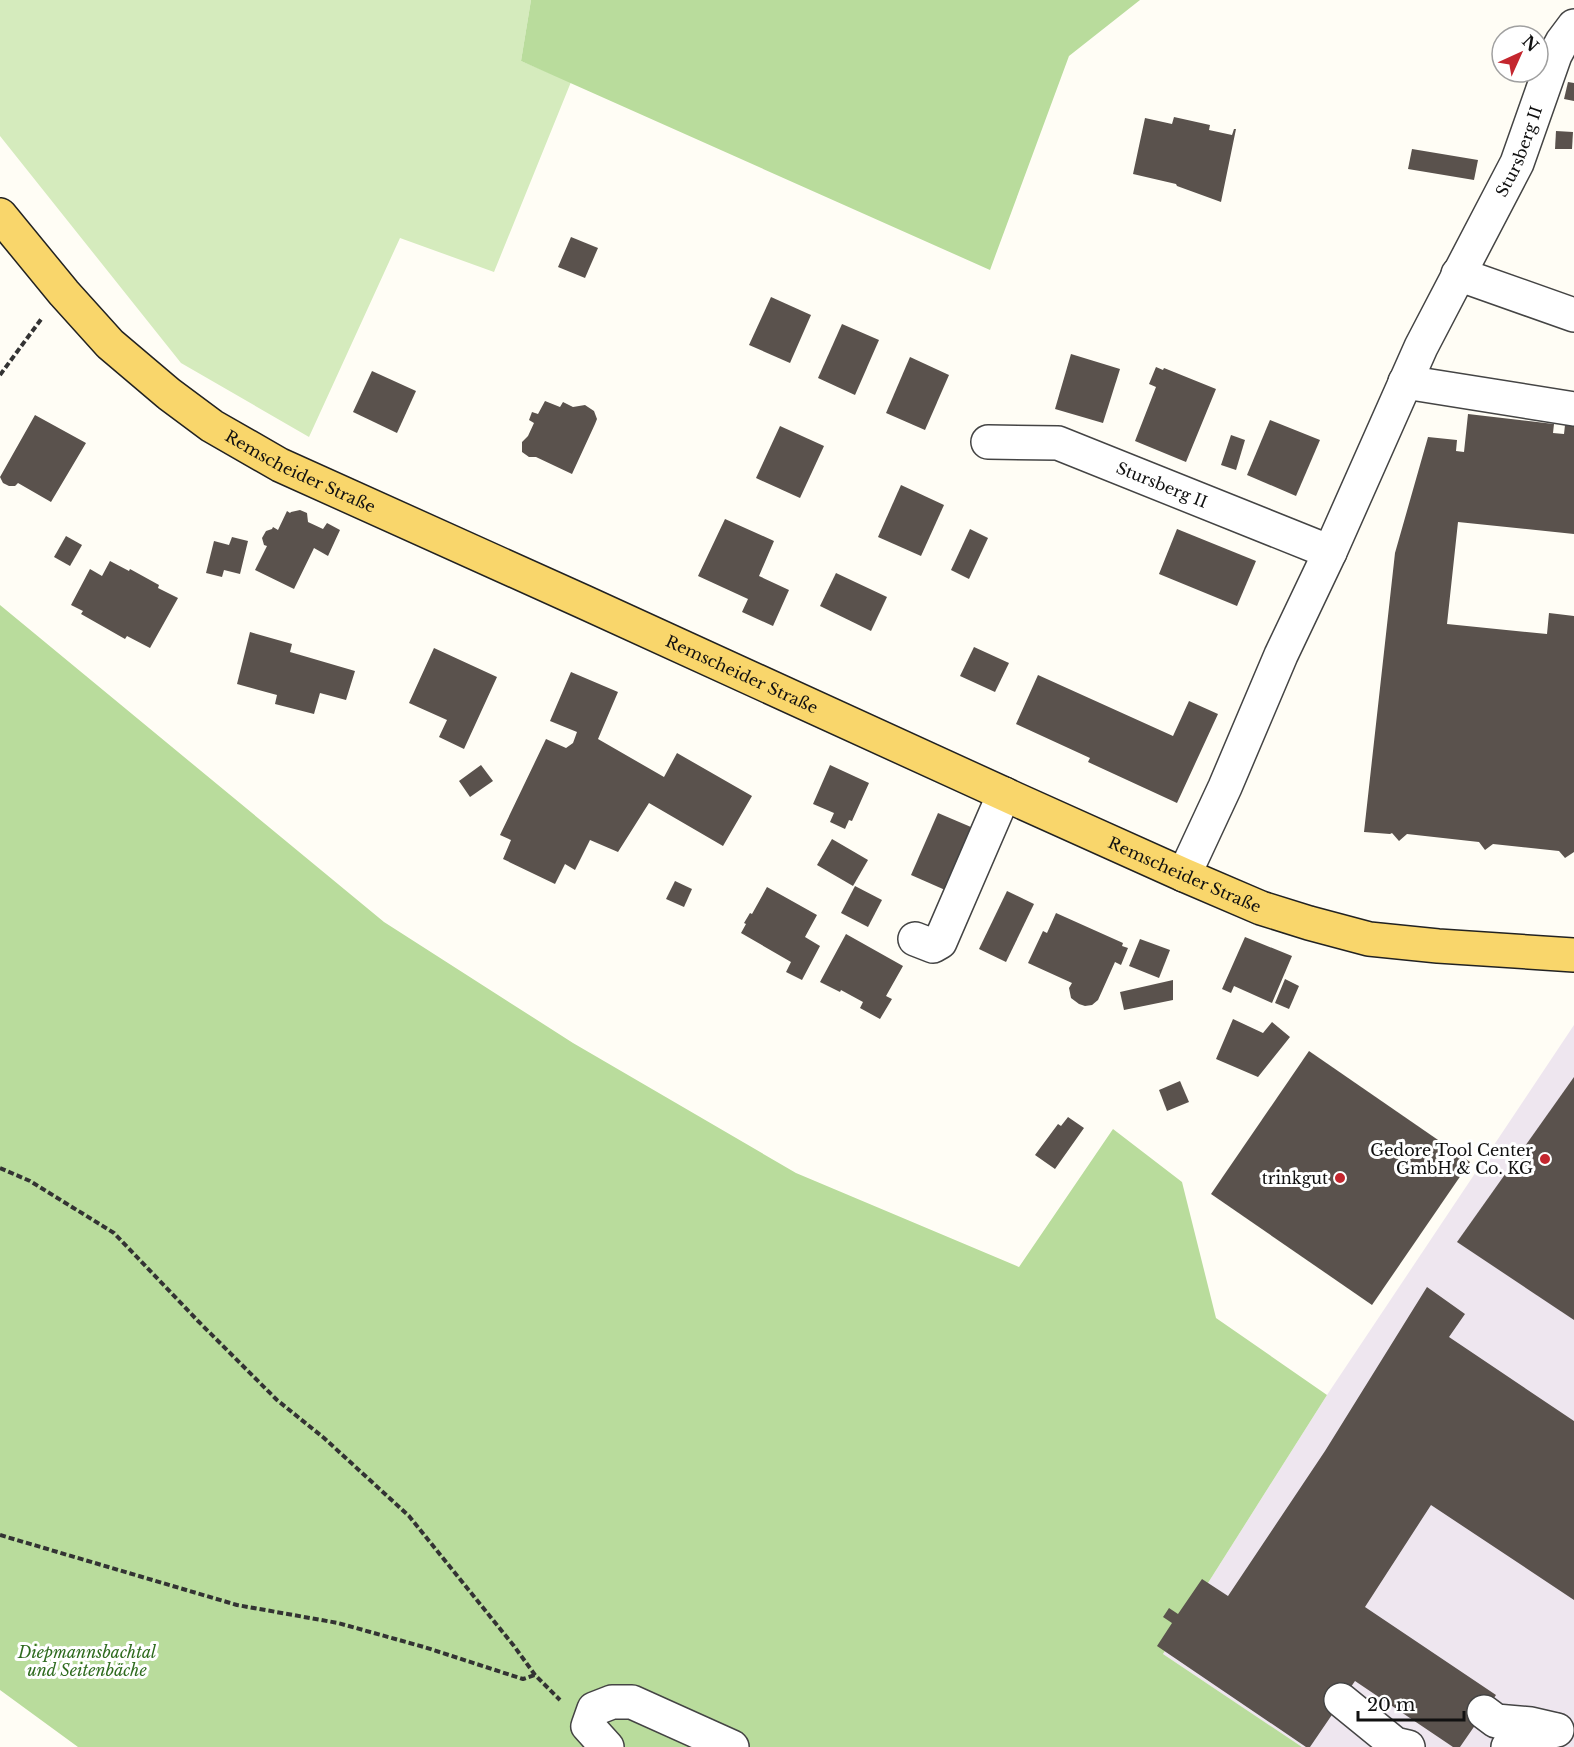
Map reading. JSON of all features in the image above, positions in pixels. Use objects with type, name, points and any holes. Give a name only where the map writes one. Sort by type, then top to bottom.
[{"type":"main road","name":"Remscheider Straße","points":[[0,215],[64,293],[110,344],[169,394],[212,426],[280,465],[1004,794],[1261,908],[1369,939],[1574,955]]},
{"type":"street","name":"Stursberg II","points":[[1184,875],[1405,382],[1458,274],[1517,163],[1555,55],[1574,26]]},
{"type":"street","points":[[1458,274],[1574,315]]},
{"type":"street","points":[[1405,382],[1574,409]]},
{"type":"street","name":"Stursberg II","points":[[988,442],[1058,443],[1330,552]]},
{"type":"street","points":[[915,939],[933,946],[940,942],[1004,794]]},
{"type":"street","points":[[1341,1701],[1400,1746]]},
{"type":"street","points":[[597,1737],[594,1709],[612,1702],[632,1702],[732,1747]]},
{"type":"street","points":[[1484,1712],[1496,1721],[1566,1727]]},
{"type":"street","points":[[1508,1747],[1566,1727]]},
{"type":"path","points":[[0,375],[64,293]]},
{"type":"path","points":[[0,1168],[30,1181],[114,1233],[277,1400],[324,1438],[409,1516],[535,1675],[597,1737]]},
{"type":"path","points":[[0,1535],[237,1605],[338,1623],[424,1647],[523,1679],[535,1675]]},
{"type":"shaded area","points":[[1574,1025],[1574,1747],[1302,1747],[1163,1654],[1327,1395]]},
{"type":"green space","points":[[0,0],[531,0],[521,61],[571,82],[494,272],[400,238],[309,437],[181,363],[0,136]]},
{"type":"green space","points":[[531,0],[1140,0],[1069,56],[990,270],[521,61]]},
{"type":"green space","name":"Diepmannsbachtal und Seitenbäche","points":[[0,605],[384,922],[573,1043],[796,1173],[1019,1267],[1113,1129],[1182,1182],[1216,1318],[1327,1395],[1163,1654],[1302,1747],[78,1747],[0,1690]]},
{"type":"building","points":[[1568,82],[1574,83],[1574,101],[1564,99]]},
{"type":"building","points":[[1174,117],[1210,125],[1209,130],[1232,135],[1236,129],[1221,202],[1176,184],[1133,174],[1145,118],[1172,124]]},
{"type":"building","points":[[1556,131],[1573,132],[1572,149],[1555,149]]},
{"type":"building","points":[[1412,149],[1478,160],[1474,180],[1408,169]]},
{"type":"building","points":[[571,237],[598,248],[585,278],[558,267]]},
{"type":"building","points":[[771,297],[811,315],[790,363],[749,345]]},
{"type":"building","points":[[842,324],[879,340],[855,395],[818,378]]},
{"type":"building","points":[[1071,354],[1120,369],[1103,423],[1055,409]]},
{"type":"building","points":[[910,357],[949,375],[925,430],[886,413]]},
{"type":"building","points":[[1156,367],[1163,370],[1164,368],[1216,389],[1186,462],[1135,441],[1156,387],[1149,384]]},
{"type":"building","points":[[372,371],[416,391],[397,433],[353,412]]},
{"type":"building","points":[[545,401],[560,407],[563,402],[573,407],[585,405],[594,411],[597,419],[572,474],[522,452],[522,442],[528,436],[534,423],[529,420],[532,412],[538,414]]},
{"type":"building","points":[[1468,414],[1554,424],[1553,433],[1564,434],[1565,425],[1574,426],[1574,534],[1458,522],[1447,624],[1547,634],[1549,613],[1574,616],[1574,852],[1565,858],[1559,851],[1493,844],[1485,850],[1479,842],[1407,834],[1399,841],[1392,833],[1364,832],[1395,553],[1428,437],[1457,440],[1456,451],[1464,452]]},
{"type":"building","points":[[35,415],[86,443],[51,502],[18,483],[15,486],[9,486],[3,483],[0,477]]},
{"type":"building","points":[[1270,420],[1320,440],[1296,496],[1247,475]]},
{"type":"building","points":[[780,426],[824,446],[800,498],[756,478]]},
{"type":"building","points":[[1231,435],[1245,440],[1236,470],[1221,465]]},
{"type":"building","points":[[901,485],[944,505],[921,556],[878,537]]},
{"type":"building","points":[[300,510],[307,513],[308,522],[323,529],[327,523],[340,530],[328,556],[314,548],[294,589],[255,570],[267,546],[264,545],[262,538],[266,531],[273,527],[278,530],[287,511],[290,513]]},
{"type":"building","points":[[725,519],[774,541],[759,576],[789,590],[773,626],[742,612],[748,599],[698,576]]},
{"type":"building","points":[[970,529],[988,538],[969,579],[951,570]]},
{"type":"building","points":[[1177,529],[1256,561],[1237,606],[1159,574]]},
{"type":"building","points":[[66,536],[82,545],[70,566],[54,557]]},
{"type":"building","points":[[232,537],[248,541],[240,574],[224,570],[222,577],[206,573],[214,541],[229,545]]},
{"type":"building","points":[[110,561],[129,571],[130,569],[178,598],[150,648],[127,636],[125,639],[81,614],[83,611],[71,605],[90,569],[102,576]]},
{"type":"building","points":[[836,573],[887,597],[871,631],[820,606]]},
{"type":"building","points":[[250,632],[292,644],[290,652],[355,671],[346,700],[320,693],[314,714],[275,704],[277,695],[237,684]]},
{"type":"building","points":[[974,647],[1009,663],[995,692],[960,676]]},
{"type":"building","points":[[434,648],[497,677],[464,749],[439,737],[447,720],[409,703]]},
{"type":"building","points":[[571,672],[618,692],[598,739],[664,777],[677,753],[752,796],[723,846],[649,803],[618,852],[590,840],[575,870],[565,864],[555,884],[503,859],[511,840],[500,835],[546,739],[566,748],[573,743],[577,732],[550,721]]},
{"type":"building","points":[[1038,675],[1173,736],[1189,701],[1218,714],[1177,803],[1088,762],[1090,758],[1016,724]]},
{"type":"building","points":[[481,765],[493,781],[470,797],[459,781]]},
{"type":"building","points":[[830,765],[869,783],[852,821],[849,820],[845,829],[830,822],[834,813],[813,804]]},
{"type":"building","points":[[938,813],[978,830],[952,893],[911,875]]},
{"type":"building","points":[[832,839],[868,860],[853,886],[817,865]]},
{"type":"building","points":[[675,881],[692,889],[684,907],[666,899]]},
{"type":"building","points":[[855,886],[882,900],[868,927],[841,913]]},
{"type":"building","points":[[767,887],[817,915],[805,937],[820,946],[802,980],[786,972],[791,962],[741,933],[746,924],[744,923],[750,913],[752,914]]},
{"type":"building","points":[[1007,891],[1034,904],[1006,962],[979,949]]},
{"type":"building","points":[[1056,913],[1123,943],[1122,946],[1128,948],[1121,965],[1115,962],[1098,1000],[1092,1005],[1079,1004],[1071,998],[1069,988],[1072,983],[1028,963],[1043,931],[1047,933]]},
{"type":"building","points":[[846,934],[903,966],[886,996],[892,999],[880,1019],[860,1008],[863,1002],[820,982]]},
{"type":"building","points":[[1245,937],[1292,956],[1272,1003],[1234,986],[1231,993],[1222,989]]},
{"type":"building","points":[[1140,939],[1170,950],[1159,978],[1129,966]]},
{"type":"building","points":[[1285,979],[1299,986],[1289,1009],[1275,1003]]},
{"type":"building","points":[[1173,980],[1173,1000],[1124,1010],[1120,992]]},
{"type":"building","points":[[1233,1019],[1263,1033],[1272,1022],[1290,1037],[1258,1077],[1216,1059]]},
{"type":"building","name":"trinkgut","points":[[1309,1051],[1470,1162],[1372,1305],[1211,1194]]},
{"type":"building","name":"Gedore Tool Center GmbH & Co. KG","points":[[1574,1077],[1574,1320],[1457,1242]]},
{"type":"building","points":[[1180,1081],[1189,1102],[1167,1111],[1159,1090]]},
{"type":"building","points":[[1068,1117],[1084,1128],[1055,1169],[1035,1155],[1058,1124],[1061,1126]]},
{"type":"building","points":[[1427,1287],[1465,1314],[1449,1337],[1574,1421],[1574,1600],[1431,1505],[1365,1607],[1496,1695],[1460,1747],[1453,1747],[1355,1681],[1310,1747],[1306,1747],[1157,1646],[1172,1623],[1163,1617],[1169,1608],[1178,1614],[1202,1579],[1228,1596],[1325,1451]]},
{"type":"place","name":"Gedore Tool Center GmbH & Co. KG","points":[[1545,1159]]},
{"type":"place","name":"trinkgut","points":[[1340,1178]]}]
